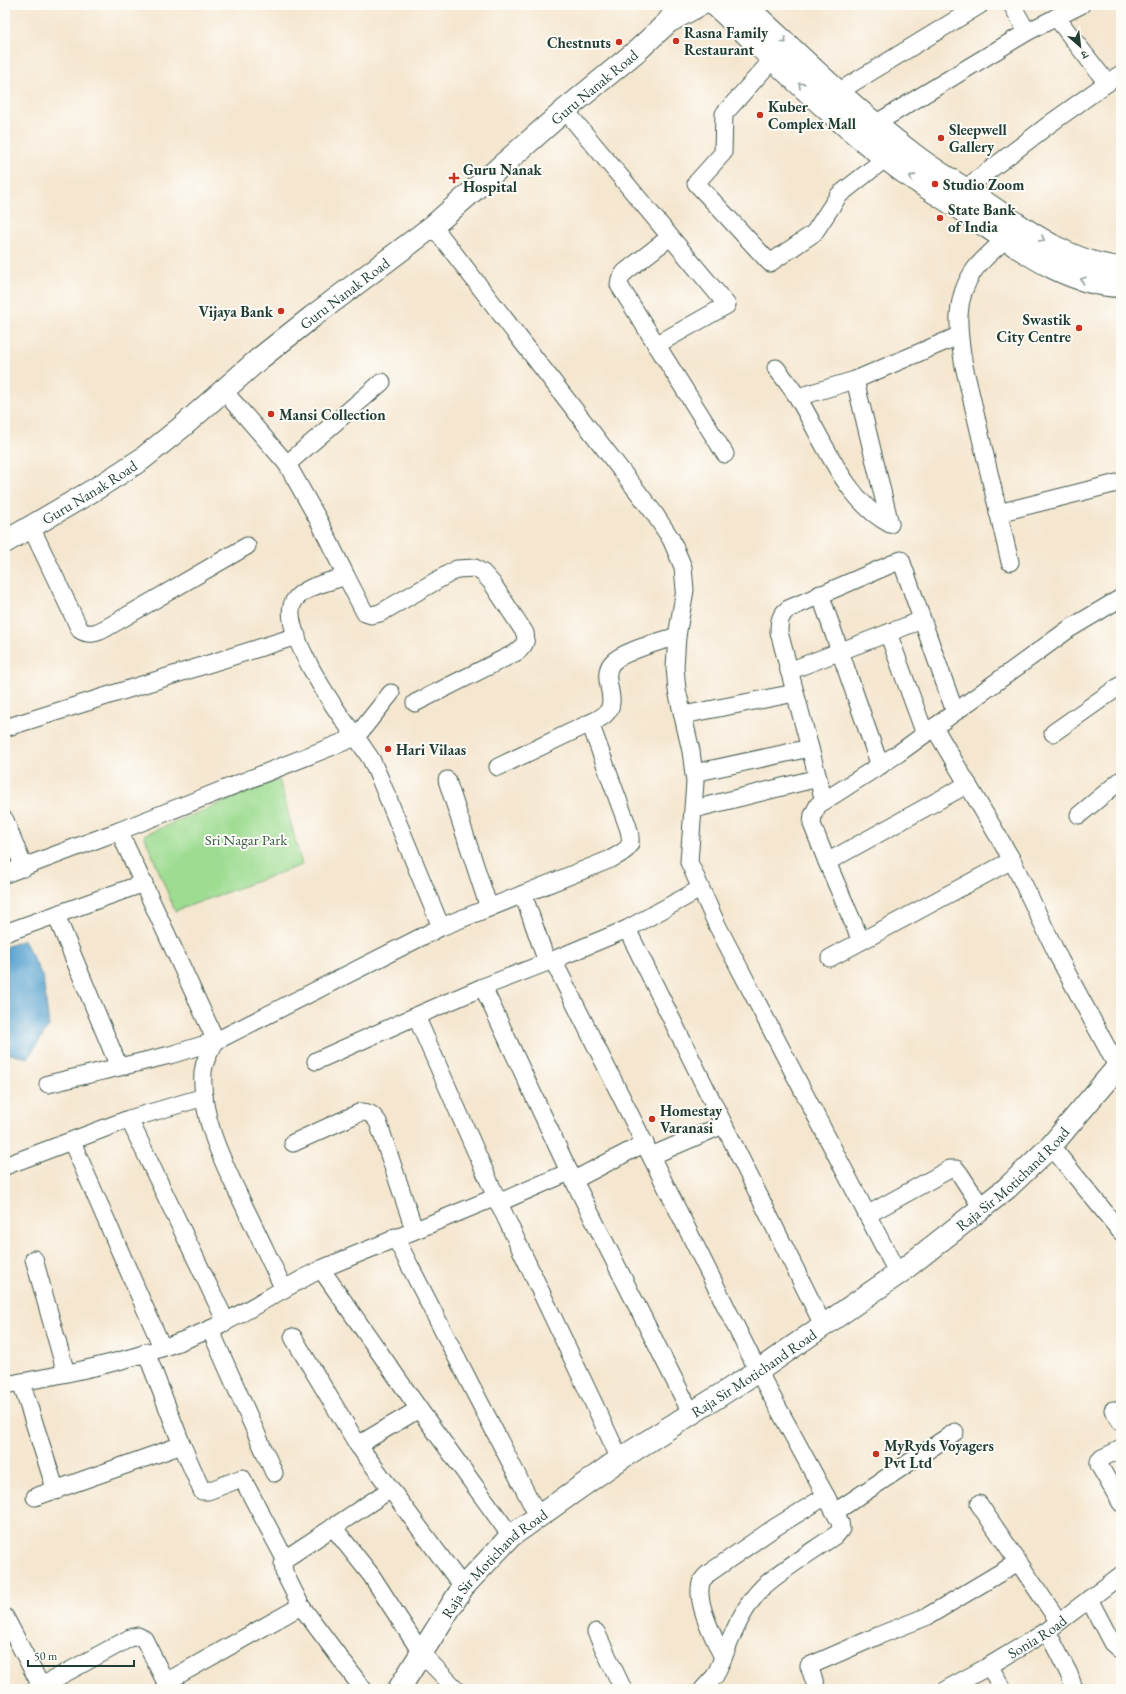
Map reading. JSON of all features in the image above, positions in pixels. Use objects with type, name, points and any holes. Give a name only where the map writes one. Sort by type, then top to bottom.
[{"type":"street","name":"Guru Nanak Road","points":[[5,542],[97,488],[142,459],[183,426],[259,359],[312,317],[434,226],[565,110],[638,50],[667,23],[681,5]]},
{"type":"street","name":"Guru Nanak Road","points":[[667,23],[699,5]]},
{"type":"street","points":[[715,5],[824,106],[902,170],[1013,233],[1097,264],[1121,268]]},
{"type":"street","points":[[745,5],[838,92],[875,124],[914,155],[965,188],[1013,233],[1060,272],[1090,282],[1121,286]]},
{"type":"street","points":[[838,92],[980,5]]},
{"type":"street","points":[[1012,5],[1027,32]]},
{"type":"street","points":[[875,124],[1066,10],[1106,83]]},
{"type":"street","points":[[773,58],[724,114],[723,153],[696,183],[770,263],[814,233],[839,195],[886,158]]},
{"type":"street","points":[[965,188],[1051,122],[1121,74]]},
{"type":"street","points":[[565,110],[727,304],[656,345]]},
{"type":"street","points":[[434,226],[654,513],[671,539],[683,567],[686,590],[677,636],[675,667],[678,690],[691,750],[695,782],[689,862],[717,925],[898,1274]]},
{"type":"street","points":[[1010,562],[964,366],[958,336],[958,310],[965,286],[976,269],[1013,233]]},
{"type":"street","points":[[670,237],[625,272],[620,279],[619,284],[725,454]]},
{"type":"street","points":[[798,397],[855,380],[958,336]]},
{"type":"street","points":[[776,368],[798,397],[834,464],[858,498],[878,518],[890,524],[855,380]]},
{"type":"street","points":[[286,464],[382,382]]},
{"type":"street","points":[[223,390],[269,442],[286,464],[316,515],[365,612],[371,615],[380,613],[457,569],[475,568],[483,573],[492,583],[525,633],[526,640],[523,647],[517,652],[415,703]]},
{"type":"street","points":[[998,513],[1121,482]]},
{"type":"street","points":[[31,527],[80,630],[91,634],[106,628],[247,546]]},
{"type":"street","points":[[824,801],[779,632],[780,619],[783,612],[820,594],[901,560],[955,712]]},
{"type":"street","points":[[346,576],[308,589],[299,594],[293,602],[291,610],[292,622],[311,668],[323,691],[371,759],[441,927]]},
{"type":"street","points":[[820,594],[880,766]]},
{"type":"street","points":[[861,941],[812,824],[813,815],[818,805],[880,766],[1069,629],[1121,598]]},
{"type":"street","points":[[789,671],[840,650],[888,634],[922,620]]},
{"type":"street","points":[[888,634],[929,731],[968,784],[1012,860],[1060,960],[1119,1065]]},
{"type":"street","points":[[5,728],[297,636]]},
{"type":"street","points":[[498,767],[601,718],[608,712],[610,707],[608,675],[612,663],[627,653],[677,636]]},
{"type":"street","points":[[1053,733],[1121,685]]},
{"type":"street","points":[[5,874],[119,831],[356,736],[391,693]]},
{"type":"street","points":[[683,715],[795,693]]},
{"type":"street","points":[[48,1084],[216,1041],[441,927],[611,859],[622,853],[629,846],[631,839],[590,723]]},
{"type":"street","points":[[694,773],[810,748]]},
{"type":"street","points":[[694,809],[818,778]]},
{"type":"street","points":[[447,780],[489,908]]},
{"type":"street","points":[[1079,815],[1121,780]]},
{"type":"street","points":[[827,862],[968,784]]},
{"type":"street","points":[[5,820],[24,868]]},
{"type":"street","points":[[119,831],[216,1041]]},
{"type":"street","points":[[830,958],[1012,860]]},
{"type":"street","points":[[5,933],[144,883]]},
{"type":"street","points":[[316,1061],[483,987],[627,929],[700,889]]},
{"type":"street","points":[[523,894],[550,961],[648,1150],[758,1371],[840,1522],[841,1529],[837,1534],[764,1587],[746,1609],[734,1632],[715,1676],[704,1689]]},
{"type":"street","points":[[56,915],[119,1067]]},
{"type":"street","points":[[627,929],[822,1325]]},
{"type":"street","points":[[483,987],[571,1176],[691,1413]]},
{"type":"street","points":[[416,1016],[497,1200],[620,1458]]},
{"type":"street","points":[[216,1041],[206,1058],[203,1071],[204,1097],[210,1123],[221,1154],[284,1289]]},
{"type":"street","name":"Raja Sir Motichand Road","points":[[399,1689],[463,1587],[511,1536],[620,1458],[758,1371],[822,1325],[898,1274],[1007,1188],[1051,1146],[1119,1065]]},
{"type":"street","points":[[5,1166],[72,1142],[129,1119],[204,1097]]},
{"type":"street","points":[[293,1143],[362,1112],[368,1112],[374,1115],[378,1122],[414,1229]]},
{"type":"street","points":[[129,1119],[226,1322]]},
{"type":"street","points":[[56,1491],[13,1384],[114,1362],[162,1347],[226,1322],[321,1268],[414,1229],[723,1125]]},
{"type":"street","points":[[72,1142],[162,1347]]},
{"type":"street","points":[[1051,1146],[1121,1232]]},
{"type":"street","points":[[867,1215],[950,1169],[956,1169],[982,1208]]},
{"type":"street","points":[[396,1237],[538,1516]]},
{"type":"street","points":[[34,1259],[66,1373]]},
{"type":"street","points":[[321,1268],[419,1409],[511,1536]]},
{"type":"street","points":[[210,1329],[274,1473]]},
{"type":"street","points":[[293,1337],[358,1445],[463,1587]]},
{"type":"street","points":[[146,1352],[182,1446],[202,1491],[208,1491],[238,1478],[242,1478],[285,1559]]},
{"type":"street","points":[[358,1445],[419,1409]]},
{"type":"street","points":[[835,1512],[955,1432]]},
{"type":"street","points":[[34,1497],[56,1491],[182,1446]]},
{"type":"street","points":[[1121,1449],[1099,1461],[1099,1465],[1121,1503]]},
{"type":"street","points":[[363,1689],[301,1606],[284,1572],[283,1564],[285,1559],[391,1489]]},
{"type":"street","points":[[723,1658],[702,1607],[700,1594],[701,1582],[709,1573],[774,1528],[826,1496]]},
{"type":"street","points":[[979,1504],[1018,1562],[1053,1627],[1074,1689]]},
{"type":"street","points":[[333,1527],[371,1575],[422,1654],[456,1689]]},
{"type":"street","points":[[817,1689],[809,1666],[928,1616],[1018,1562]]},
{"type":"street","name":"Sonia Road","points":[[947,1689],[989,1666],[1053,1627],[1121,1575]]},
{"type":"street","points":[[1089,1599],[1112,1643],[1121,1651]]},
{"type":"street","points":[[5,1617],[38,1688],[130,1638],[138,1636],[144,1639],[168,1686],[301,1606]]},
{"type":"street","points":[[596,1632],[623,1689]]},
{"type":"street","points":[[989,1666],[1003,1689]]},
{"type":"green space","name":"Sri Nagar Park","points":[[279,779],[302,865],[175,911],[144,835]]},
{"type":"water","points":[[24,940],[43,977],[49,1026],[28,1058],[5,1053],[5,947]]},
{"type":"place","name":"Rasna Family Restaurant","points":[[676,41]]},
{"type":"place","name":"Chestnuts","points":[[619,42]]},
{"type":"place","name":"Kuber Complex Mall","points":[[760,115]]},
{"type":"place","name":"Sleepwell Gallery","points":[[941,138]]},
{"type":"place","name":"Guru Nanak Hospital","points":[[454,178]]},
{"type":"place","name":"Studio Zoom","points":[[935,184]]},
{"type":"place","name":"State Bank of India","points":[[940,218]]},
{"type":"place","name":"Vijaya Bank","points":[[281,311]]},
{"type":"place","name":"Swastik City Centre","points":[[1079,328]]},
{"type":"place","name":"Mansi Collection","points":[[271,414]]},
{"type":"place","name":"Hari Vilaas","points":[[388,749]]},
{"type":"place","name":"Homestay Varanasi","points":[[652,1119]]},
{"type":"place","name":"MyRyds Voyagers Pvt Ltd","points":[[876,1454]]}]
